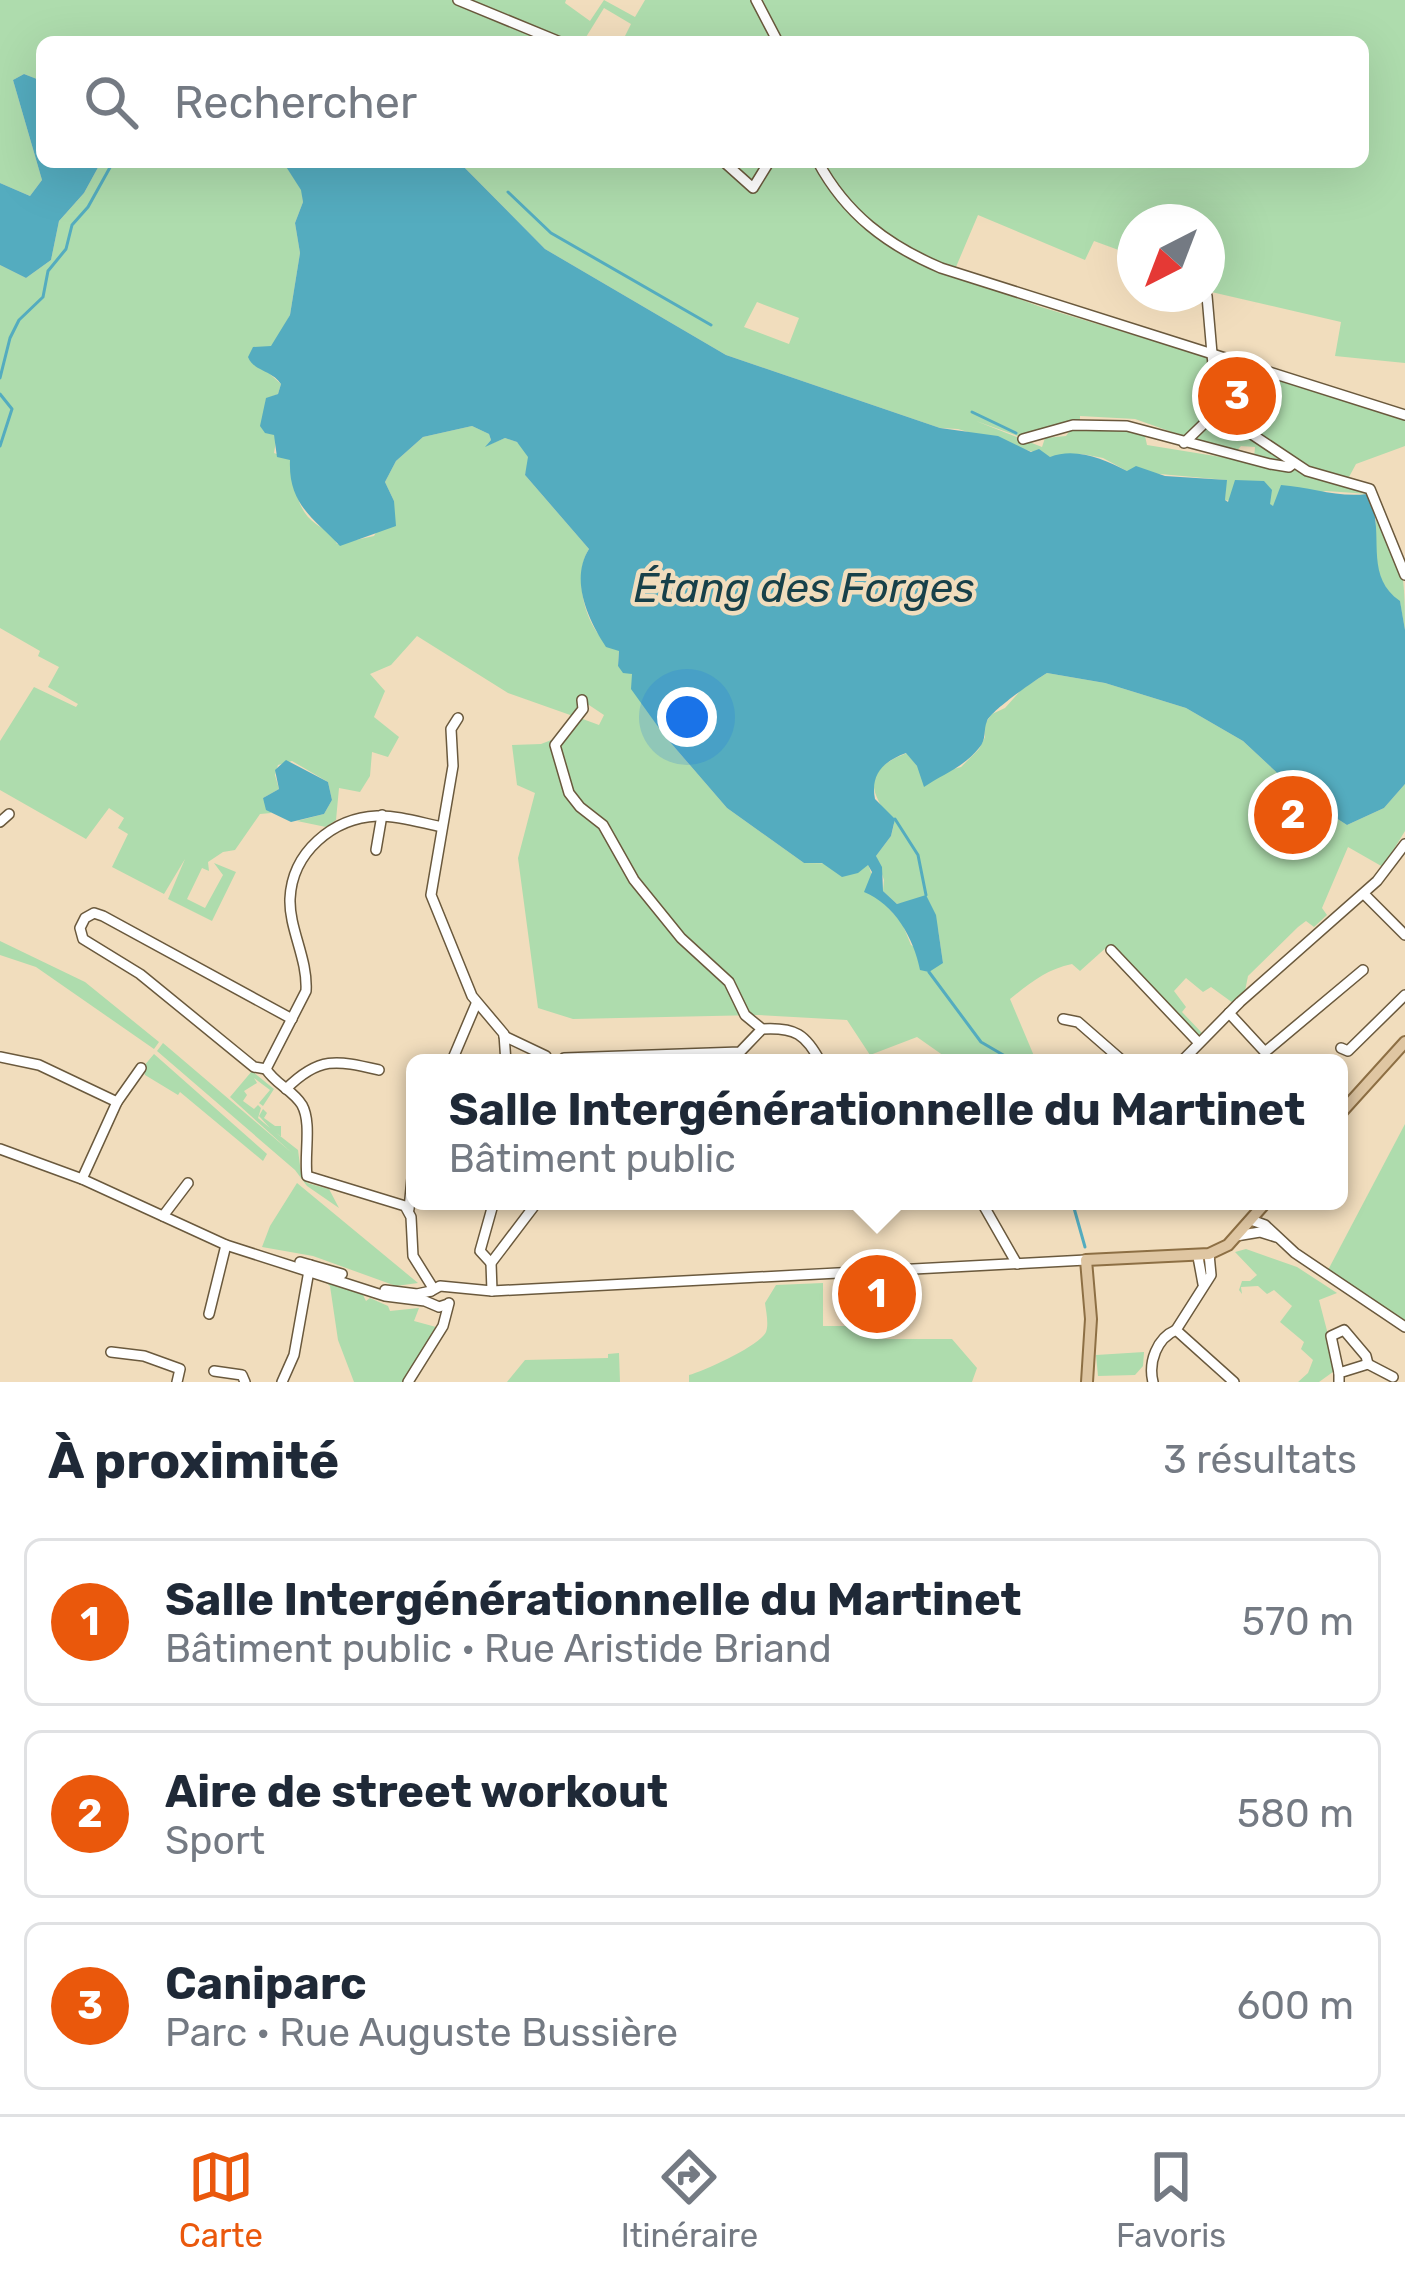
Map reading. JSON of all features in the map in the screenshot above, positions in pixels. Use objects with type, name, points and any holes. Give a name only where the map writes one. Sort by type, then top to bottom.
[{"type":"main road","points":[[1348,1105],[1405,1042]]},
{"type":"main road","points":[[1087,1382],[1091,1317],[1086,1260],[1203,1255],[1236,1236],[1259,1210]]},
{"type":"street","points":[[458,0],[545,36]]},
{"type":"street","points":[[756,0],[775,36]]},
{"type":"street","points":[[731,168],[753,188],[765,168]]},
{"type":"street","points":[[822,168],[856,216],[904,252],[1405,415]]},
{"type":"street","points":[[1208,312],[1217,411],[1307,472],[1370,489],[1405,574]]},
{"type":"street","points":[[1184,443],[1217,411]]},
{"type":"street","points":[[1023,439],[1073,425],[1127,426],[1270,464],[1288,467],[1294,463]]},
{"type":"street","points":[[582,705],[555,745],[569,793],[603,825],[634,880],[681,938],[729,982],[738,1005],[762,1029]]},
{"type":"street","points":[[458,718],[451,729],[453,766],[431,895],[434,912],[476,1004],[504,1036],[505,1054]]},
{"type":"street","points":[[266,1069],[306,991],[307,976],[290,901],[295,875],[307,852],[350,819],[382,815],[442,827]]},
{"type":"street","points":[[376,850],[382,815]]},
{"type":"street","points":[[1188,1054],[1364,894],[1405,844]]},
{"type":"street","points":[[1364,894],[1405,935]]},
{"type":"street","points":[[292,1019],[103,916],[94,913],[80,928],[83,939],[140,974],[286,1089],[306,1112],[307,1176],[406,1207]]},
{"type":"street","points":[[1111,950],[1198,1042]]},
{"type":"street","points":[[1229,1013],[1265,1052],[1363,970]]},
{"type":"street","points":[[1341,1048],[1348,1051],[1405,995]]},
{"type":"street","points":[[455,1054],[476,1004]]},
{"type":"street","points":[[1063,1019],[1078,1022],[1114,1054]]},
{"type":"street","points":[[741,1054],[762,1029],[786,1027],[800,1032],[815,1054]]},
{"type":"street","points":[[504,1036],[542,1054]]},
{"type":"street","points":[[0,1057],[39,1065],[117,1102]]},
{"type":"street","points":[[286,1089],[322,1063],[379,1070]]},
{"type":"street","points":[[82,1179],[117,1102],[141,1068]]},
{"type":"street","points":[[0,1150],[82,1179],[226,1244],[417,1294],[439,1288],[492,1292],[1086,1260]]},
{"type":"street","points":[[163,1216],[188,1183]]},
{"type":"street","points":[[409,1210],[418,1267],[449,1302]]},
{"type":"street","points":[[491,1210],[480,1251],[491,1263]]},
{"type":"street","points":[[492,1292],[491,1263],[531,1210]]},
{"type":"street","points":[[986,1210],[1017,1264]]},
{"type":"street","points":[[1251,1220],[1265,1225],[1405,1327]]},
{"type":"street","points":[[1236,1236],[1260,1232],[1281,1240]]},
{"type":"street","points":[[208,1314],[226,1244]]},
{"type":"street","points":[[1153,1382],[1151,1363],[1213,1270],[1203,1255]]},
{"type":"street","points":[[309,1268],[385,1296],[434,1305],[492,1292]]},
{"type":"street","points":[[282,1382],[294,1355],[309,1268]]},
{"type":"street","points":[[439,1288],[434,1305],[440,1332]]},
{"type":"street","points":[[408,1382],[440,1332],[449,1302]]},
{"type":"street","points":[[1176,1330],[1234,1382]]},
{"type":"street","points":[[1368,1364],[1339,1378],[1331,1338],[1344,1330],[1368,1364],[1393,1377]]},
{"type":"street","points":[[111,1352],[144,1356],[179,1369],[177,1382]]},
{"type":"street","points":[[214,1371],[242,1375],[245,1382]]},
{"type":"green space","points":[[0,0],[566,0],[590,21],[604,0],[635,17],[645,0],[1405,0],[1405,363],[1335,356],[1341,322],[1225,295],[1225,204],[1117,204],[1117,249],[1094,241],[1085,260],[978,215],[953,274],[1041,307],[1405,417],[1405,446],[1356,464],[1349,477],[1254,458],[1255,447],[1241,446],[1234,454],[1135,419],[1080,416],[1080,421],[1024,438],[976,421],[1042,447],[1045,438],[1066,436],[1071,429],[1129,430],[1145,436],[1147,445],[1296,469],[1369,494],[1326,491],[1273,506],[1225,500],[1226,480],[1127,471],[1103,458],[1082,454],[1050,457],[958,429],[940,428],[726,355],[545,249],[465,168],[1369,168],[1369,36],[625,36],[631,24],[604,8],[587,36],[36,36],[36,79],[24,74],[13,80],[42,180],[30,196],[0,183]],"holes":[[[757,302],[799,318],[789,344],[744,327]]]},
{"type":"green space","points":[[98,168],[287,168],[302,190],[295,223],[300,253],[290,315],[262,367],[281,384],[278,394],[266,399],[276,441],[274,453],[291,459],[297,494],[309,518],[337,544],[374,536],[394,501],[385,482],[396,461],[423,437],[472,426],[489,434],[486,446],[505,438],[517,442],[530,456],[525,475],[589,549],[581,575],[590,620],[607,644],[619,650],[618,666],[632,674],[638,694],[664,735],[727,808],[804,863],[868,864],[880,899],[902,923],[911,945],[943,963],[938,929],[912,901],[897,904],[883,891],[876,856],[894,824],[875,792],[876,774],[907,753],[917,766],[946,771],[961,767],[979,749],[984,725],[992,714],[1047,673],[1105,683],[1186,708],[1243,741],[1302,796],[1347,825],[1384,808],[1405,784],[1405,831],[1383,867],[1348,847],[1322,908],[1327,915],[1314,927],[1306,921],[1298,927],[1248,976],[1245,991],[1233,1003],[1211,987],[1203,992],[1186,978],[1174,991],[1199,1035],[1109,945],[1080,971],[1072,964],[1055,969],[1010,999],[1033,1054],[941,1054],[917,1037],[869,1054],[847,1020],[758,1015],[573,1019],[538,1008],[518,858],[535,793],[517,785],[512,745],[541,744],[572,732],[580,718],[599,725],[604,715],[586,703],[573,716],[508,693],[417,636],[391,665],[370,674],[385,691],[374,717],[399,737],[388,757],[372,752],[370,776],[360,792],[339,788],[336,820],[326,827],[297,821],[324,814],[332,800],[328,782],[292,761],[278,765],[279,789],[263,798],[271,813],[260,814],[235,850],[208,862],[209,871],[202,868],[187,899],[205,908],[223,875],[214,863],[236,872],[212,921],[168,899],[185,859],[164,894],[112,867],[128,834],[118,828],[124,818],[109,808],[86,839],[0,790],[0,741],[34,687],[78,704],[48,687],[59,667],[0,628],[0,265],[26,278],[51,260],[59,221],[84,193]]},
{"type":"green space","points":[[1376,516],[1398,553],[1405,630],[1400,602],[1379,574]]},
{"type":"green space","points":[[0,941],[85,982],[159,1042],[154,1049],[36,967],[0,955]]},
{"type":"green space","points":[[163,1043],[292,1153],[230,1097],[252,1071],[274,1089],[263,1106],[259,1103],[270,1090],[254,1078],[257,1083],[244,1091],[243,1101],[261,1108],[258,1118],[270,1128],[259,1116],[263,1109],[264,1118],[281,1126],[281,1137],[298,1150],[307,1183],[329,1189],[339,1208],[307,1186],[295,1170],[157,1051]]},
{"type":"green space","points":[[154,1054],[267,1154],[263,1161],[180,1092],[145,1075],[143,1067]]},
{"type":"green space","points":[[1405,1124],[1405,1325],[1327,1272]]},
{"type":"green space","points":[[297,1183],[418,1283],[396,1286],[313,1256],[262,1247]]},
{"type":"green space","points":[[1246,1249],[1297,1267],[1337,1293],[1319,1300],[1337,1369],[1319,1382],[1298,1382],[1313,1360],[1301,1349],[1304,1342],[1280,1322],[1292,1306],[1274,1290],[1267,1294],[1258,1286],[1241,1287],[1242,1294],[1239,1290],[1242,1281],[1257,1275],[1235,1252]]},
{"type":"green space","points":[[324,1281],[388,1306],[390,1311],[419,1308],[414,1321],[436,1327],[402,1382],[354,1382],[338,1340],[330,1286]]},
{"type":"green space","points":[[823,1283],[823,1326],[862,1326],[876,1339],[952,1339],[977,1368],[972,1382],[689,1382],[689,1375],[761,1338],[767,1325],[765,1303],[776,1285]]},
{"type":"green space","points":[[1144,1352],[1143,1366],[1135,1375],[1098,1376],[1096,1355]]},
{"type":"green space","points":[[619,1353],[620,1382],[507,1382],[525,1360],[608,1358],[608,1354]]},
{"type":"water","points":[[24,74],[36,79],[36,159],[13,80]]},
{"type":"water","points":[[39,168],[98,168],[84,193],[59,221],[51,260],[26,278],[0,265],[0,183],[30,196],[42,180]]},
{"type":"water","name":"Étang des Forges","points":[[287,168],[465,168],[545,249],[726,355],[940,428],[998,436],[1050,457],[1069,453],[1127,471],[1136,466],[1165,476],[1227,480],[1228,502],[1235,480],[1264,481],[1272,490],[1273,506],[1281,485],[1367,494],[1376,521],[1381,578],[1400,601],[1405,630],[1405,784],[1384,808],[1347,825],[1302,796],[1243,741],[1186,708],[1105,683],[1047,673],[990,716],[981,745],[953,770],[924,787],[917,766],[906,753],[885,764],[877,776],[875,799],[895,819],[891,836],[876,856],[882,867],[883,891],[897,904],[926,895],[936,915],[943,963],[929,972],[920,970],[901,924],[885,905],[864,892],[872,872],[868,865],[842,877],[822,863],[804,863],[727,808],[664,735],[631,689],[632,674],[618,666],[619,651],[606,647],[587,611],[581,573],[589,549],[525,475],[528,457],[517,442],[505,438],[485,447],[491,440],[489,434],[472,426],[423,437],[396,461],[385,482],[394,501],[396,526],[340,546],[304,509],[293,488],[290,460],[277,457],[274,435],[260,426],[266,398],[278,394],[281,384],[248,357],[253,347],[271,346],[290,315],[300,253],[295,223],[303,202]]},
{"type":"water","points":[[286,760],[328,782],[332,800],[324,814],[291,822],[266,810],[263,798],[279,789],[275,770]]},
{"type":"waterway","points":[[0,378],[19,320],[43,297],[48,271],[66,249],[72,225],[110,168]]},
{"type":"waterway","points":[[508,192],[551,233],[711,325]]},
{"type":"waterway","points":[[0,394],[12,409],[0,446]]},
{"type":"waterway","points":[[972,412],[1016,433]]},
{"type":"waterway","points":[[895,819],[918,855],[926,895]]},
{"type":"waterway","points":[[929,972],[981,1042],[1002,1054]]},
{"type":"waterway","points":[[1075,1210],[1085,1247]]},
{"type":"place","name":"Caniparc","points":[[1237,396]]},
{"type":"place","name":"Aire de street workout","points":[[1293,815]]},
{"type":"place","name":"Salle Intergénérationnelle du Martinet","points":[[877,1294]]}]
